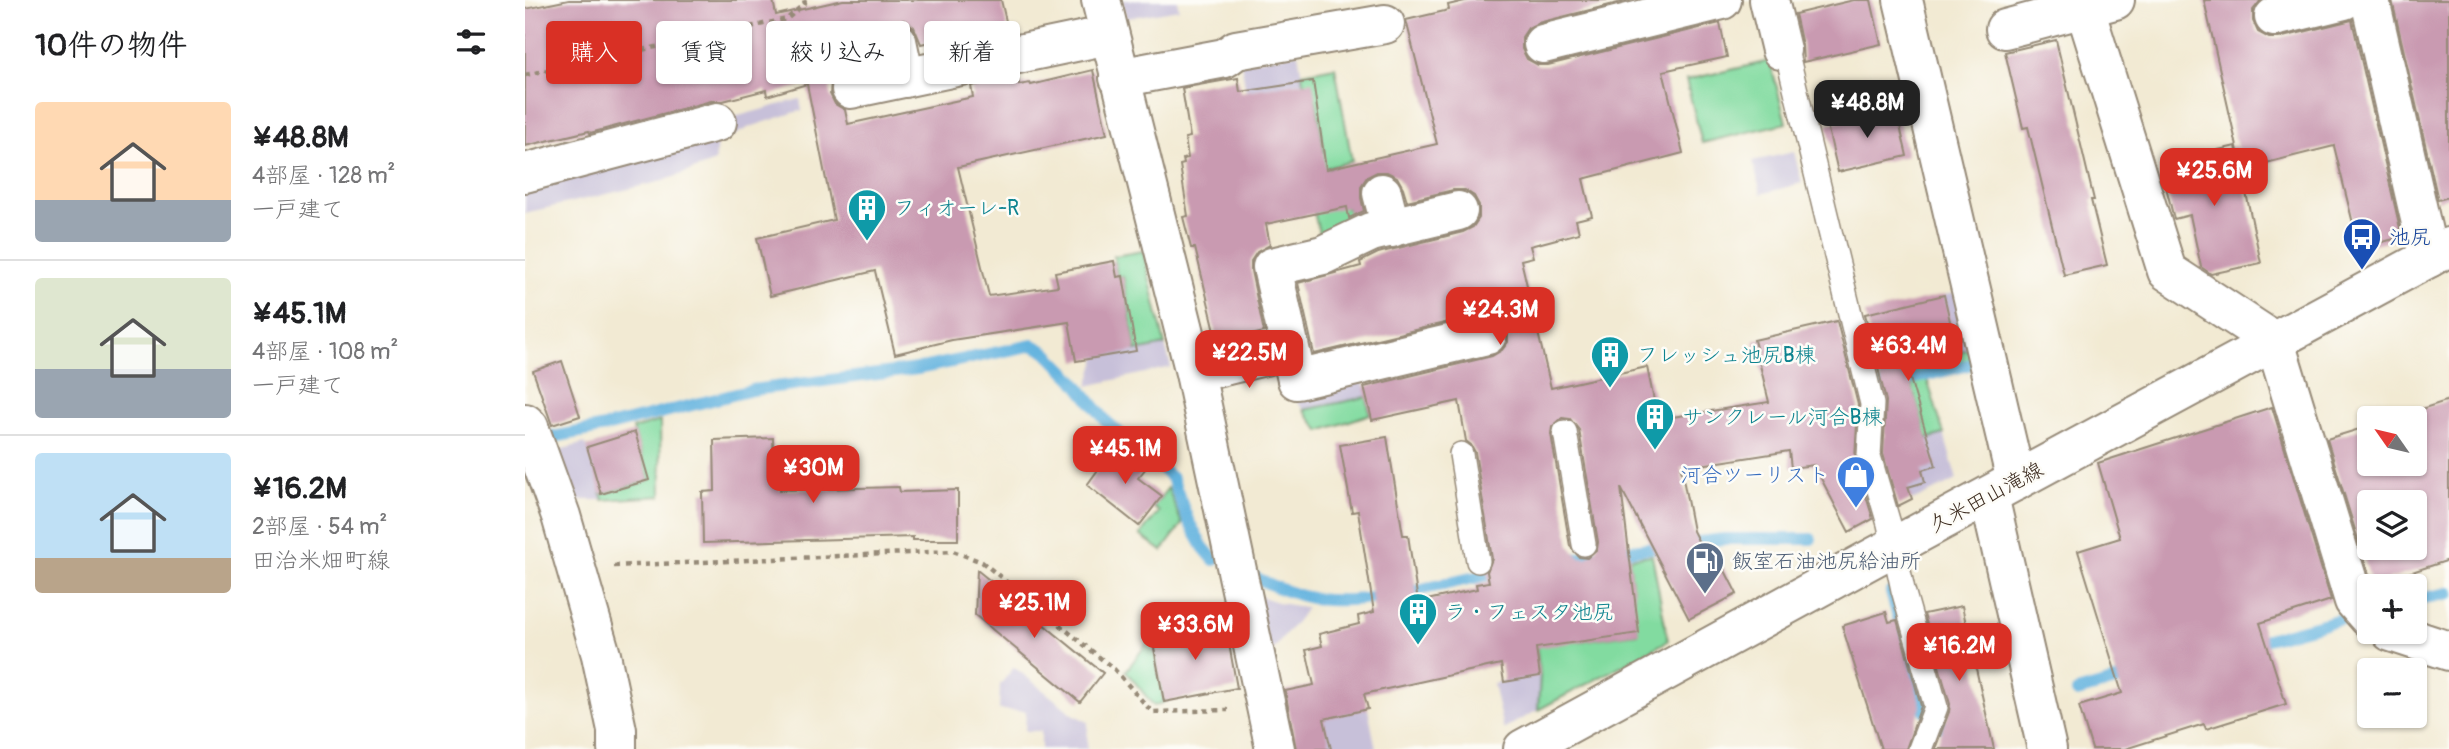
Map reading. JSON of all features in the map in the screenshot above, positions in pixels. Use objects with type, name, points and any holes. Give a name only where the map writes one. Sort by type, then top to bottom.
[{"type":"street","points":[[1543,44],[1722,0]]},
{"type":"street","points":[[1769,0],[1781,50]]},
{"type":"street","points":[[1903,0],[2002,488],[2047,749]]},
{"type":"street","points":[[2274,17],[2344,0]]},
{"type":"street","points":[[2370,0],[2439,253]]},
{"type":"street","points":[[2005,29],[2083,6],[2168,271],[2275,342],[2357,594]]},
{"type":"street","points":[[910,76],[1105,17],[1195,373],[1275,749]]},
{"type":"street","points":[[1119,78],[1225,58],[1236,50],[1385,24]]},
{"type":"street","points":[[851,89],[876,84]]},
{"type":"street","points":[[525,173],[717,122]]},
{"type":"street","points":[[1458,211],[1387,210],[1371,232],[1323,255],[1272,267],[1289,350],[1297,380],[1487,335]]},
{"type":"street","name":"久米田山滝線","points":[[1523,749],[2439,253]]},
{"type":"street","points":[[1195,373],[1289,350]]},
{"type":"street","points":[[531,436],[561,516],[601,655],[617,730],[617,749]]},
{"type":"street","points":[[2426,644],[2449,652]]},
{"type":"lane","points":[[1781,50],[1787,54],[1872,404],[1870,456],[1936,708],[1923,740]]},
{"type":"lane","points":[[1565,432],[1584,544]]},
{"type":"lane","points":[[1461,454],[1479,561]]},
{"type":"path","points":[[525,75],[787,19],[805,3],[804,0]]},
{"type":"path","points":[[575,568],[953,551],[982,562],[1094,652],[1114,669],[1152,712],[1266,709]]},
{"type":"shaded area","points":[[1122,0],[1177,0],[1179,9],[1126,18]]},
{"type":"shaded area","points":[[1298,53],[1303,82],[1246,91],[1241,63]]},
{"type":"shaded area","points":[[800,99],[802,110],[750,127],[725,140],[720,121]]},
{"type":"shaded area","points":[[717,139],[715,162],[663,181],[525,213],[525,190]]},
{"type":"shaded area","points":[[1794,152],[1802,183],[1761,194],[1753,161]]},
{"type":"shaded area","points":[[1961,292],[1974,348],[1958,353],[1944,295]]},
{"type":"shaded area","points":[[1165,345],[1171,367],[1088,386],[1097,357]]},
{"type":"shaded area","points":[[1361,374],[1367,397],[1304,410],[1288,392]]},
{"type":"shaded area","points":[[1944,434],[1957,480],[1912,501],[1908,487],[1922,470],[1936,466],[1927,439]]},
{"type":"shaded area","points":[[585,443],[603,500],[577,500],[559,450]]},
{"type":"shaded area","points":[[1257,595],[1307,608],[1270,654]]},
{"type":"shaded area","points":[[1014,667],[1073,714],[1088,722],[1087,749],[1041,749],[1041,731],[1025,731],[1026,711],[999,710],[1000,685]]},
{"type":"shaded area","points":[[1540,676],[1538,710],[1503,729],[1493,683]]},
{"type":"shaded area","points":[[1368,709],[1376,749],[1331,749],[1324,719]]},
{"type":"green space","points":[[1770,61],[1786,123],[1702,143],[1686,80]]},
{"type":"green space","points":[[1335,67],[1352,161],[1304,174],[1324,151],[1316,101],[1306,82],[1303,82],[1302,73]]},
{"type":"green space","points":[[1345,201],[1347,209],[1368,204],[1372,212],[1320,237],[1313,208]]},
{"type":"green space","points":[[1143,251],[1165,345],[1136,351],[1123,276],[1117,277],[1114,256]]},
{"type":"green space","points":[[1974,348],[1977,359],[1882,382],[1875,355],[1902,349],[1937,357]]},
{"type":"green space","points":[[1927,379],[1944,434],[1927,439],[1911,383]]},
{"type":"green space","points":[[1367,397],[1370,414],[1320,431],[1304,410]]},
{"type":"green space","points":[[660,421],[661,496],[603,500],[601,494],[649,480],[633,429]]},
{"type":"green space","points":[[1168,488],[1182,524],[1162,551],[1140,535],[1159,512],[1153,507]]},
{"type":"green space","points":[[1652,555],[1668,641],[1538,710],[1540,676],[1534,628],[1574,642],[1638,633],[1629,558]]},
{"type":"green space","points":[[1152,637],[1164,702],[1154,706],[1126,671]]},
{"type":"building","points":[[569,0],[773,0],[776,15],[843,0],[1001,0],[1006,21],[924,21],[924,43],[921,44],[910,21],[904,20],[766,21],[766,84],[807,84],[767,96],[766,90],[723,101],[711,101],[590,133],[589,131],[525,146],[525,9]]},
{"type":"building","points":[[1469,0],[1630,0],[1538,23],[1528,28],[1522,37],[1522,49],[1527,59],[1538,65],[1548,65],[1720,23],[1727,57],[1663,71],[1683,153],[1583,179],[1592,216],[1576,220],[1579,233],[1530,246],[1533,257],[1521,260],[1551,388],[1647,367],[1657,415],[1671,413],[1672,417],[1769,402],[1754,340],[1837,321],[1858,405],[1855,460],[1873,519],[1849,532],[1814,465],[1791,468],[1789,451],[1681,468],[1693,531],[1711,566],[1720,561],[1737,594],[1689,619],[1621,488],[1639,633],[1536,648],[1540,676],[1504,682],[1501,664],[1364,694],[1368,709],[1324,719],[1331,749],[1296,749],[1285,691],[1314,685],[1306,650],[1322,646],[1319,634],[1359,624],[1358,616],[1374,612],[1358,511],[1352,512],[1340,445],[1387,437],[1403,535],[1408,535],[1418,602],[1477,589],[1476,584],[1489,582],[1487,572],[1492,559],[1475,452],[1466,441],[1459,401],[1372,420],[1364,387],[1492,356],[1508,342],[1508,331],[1502,320],[1493,314],[1482,314],[1314,354],[1298,283],[1361,266],[1360,262],[1378,253],[1463,232],[1473,227],[1479,218],[1479,205],[1474,196],[1465,190],[1453,190],[1407,201],[1397,177],[1387,172],[1377,172],[1367,177],[1361,186],[1364,211],[1349,218],[1347,207],[1266,224],[1270,245],[1257,252],[1251,261],[1264,332],[1218,343],[1195,248],[1191,248],[1183,217],[1188,216],[1180,165],[1184,164],[1183,159],[1188,158],[1185,138],[1190,137],[1182,88],[1238,78],[1240,92],[1313,81],[1326,169],[1437,144],[1406,20],[1449,10],[1448,5]],"holes":[[[1562,418],[1570,419],[1579,430],[1598,542],[1597,549],[1587,558],[1579,557],[1570,546],[1551,434],[1552,427]]]},
{"type":"building","points":[[1854,0],[1871,0],[1881,44],[1803,62],[1795,14]]},
{"type":"building","points":[[2204,0],[2261,0],[2253,10],[2253,21],[2258,32],[2269,38],[2279,38],[2352,20],[2402,237],[2359,248],[2334,146],[2242,169]]},
{"type":"building","points":[[2392,0],[2449,0],[2449,197],[2438,200]]},
{"type":"building","points":[[2056,40],[2107,265],[2064,275],[2028,127],[2023,128],[2005,52]]},
{"type":"building","points":[[1093,70],[1107,134],[958,167],[989,296],[1058,286],[1055,272],[1114,261],[1117,277],[1123,276],[1136,351],[1076,361],[1069,322],[952,340],[895,354],[875,271],[770,296],[757,238],[834,220],[807,84],[831,84],[830,94],[835,104],[845,110],[848,124],[973,97],[971,86],[1031,85]]},
{"type":"building","points":[[1896,109],[1907,156],[1838,172],[1827,125]]},
{"type":"building","points":[[2236,146],[2261,263],[2211,274],[2201,267],[2190,215],[2174,219],[2160,163]]},
{"type":"building","points":[[1944,295],[1957,352],[1906,365],[1936,466],[1922,470],[1925,482],[1908,487],[1912,499],[1898,506],[1883,454],[1886,401],[1865,314]]},
{"type":"building","points":[[562,361],[580,416],[552,425],[533,371]]},
{"type":"building","points":[[2449,400],[2449,560],[2406,574],[2369,574],[2364,560],[2427,560],[2427,490],[2357,490],[2357,536],[2327,439],[2357,430],[2357,476],[2427,476],[2427,407]]},
{"type":"building","points":[[2272,407],[2331,600],[2260,623],[2286,704],[2206,729],[2204,724],[2125,749],[2092,749],[2079,706],[2122,693],[2078,551],[2120,538],[2098,463]]},
{"type":"building","points":[[635,432],[649,480],[601,494],[587,447]]},
{"type":"building","points":[[773,438],[774,478],[780,478],[780,490],[899,487],[900,492],[958,490],[958,540],[913,540],[913,537],[703,543],[702,492],[715,491],[714,440]]},
{"type":"building","points":[[1116,445],[1146,468],[1138,478],[1162,496],[1139,526],[1087,485]]},
{"type":"building","points":[[977,570],[1103,673],[1080,702],[975,615]]},
{"type":"building","points":[[1962,606],[1994,749],[1935,749],[1950,704],[1924,614]]},
{"type":"building","points":[[1886,612],[1889,622],[1897,620],[1921,706],[1906,749],[1881,749],[1842,626]]},
{"type":"building","points":[[1225,622],[1237,688],[1164,702],[1152,637]]},
{"type":"waterway","points":[[538,440],[605,427],[752,390],[917,369],[1033,345],[1046,352],[1073,379],[1106,421],[1172,478],[1188,520],[1203,547],[1214,560]]},
{"type":"waterway","points":[[1879,387],[1976,363]]},
{"type":"waterway","points":[[1568,560],[1724,539],[1811,539]]},
{"type":"waterway","points":[[1255,577],[1300,595],[1338,600],[1409,592],[1502,572]]},
{"type":"waterway","points":[[1891,592],[1924,709],[1938,724],[1958,732]]},
{"type":"waterway","points":[[2427,598],[2449,593]]},
{"type":"waterway","points":[[2252,643],[2357,615]]},
{"type":"waterway","points":[[2077,692],[2133,676]]},
{"type":"place","name":"フィオーレ-R","points":[[867,242]]},
{"type":"place","name":"池尻","points":[[2362,271]]},
{"type":"place","name":"フレッシュ池尻B棟","points":[[1610,389]]},
{"type":"place","name":"サンクレール河合B棟","points":[[1655,451]]},
{"type":"place","name":"河合ツーリスト","points":[[1856,509]]},
{"type":"place","name":"飯室石油池尻給油所","points":[[1705,595]]},
{"type":"place","name":"ラ・フェスタ池尻","points":[[1418,646]]}]
